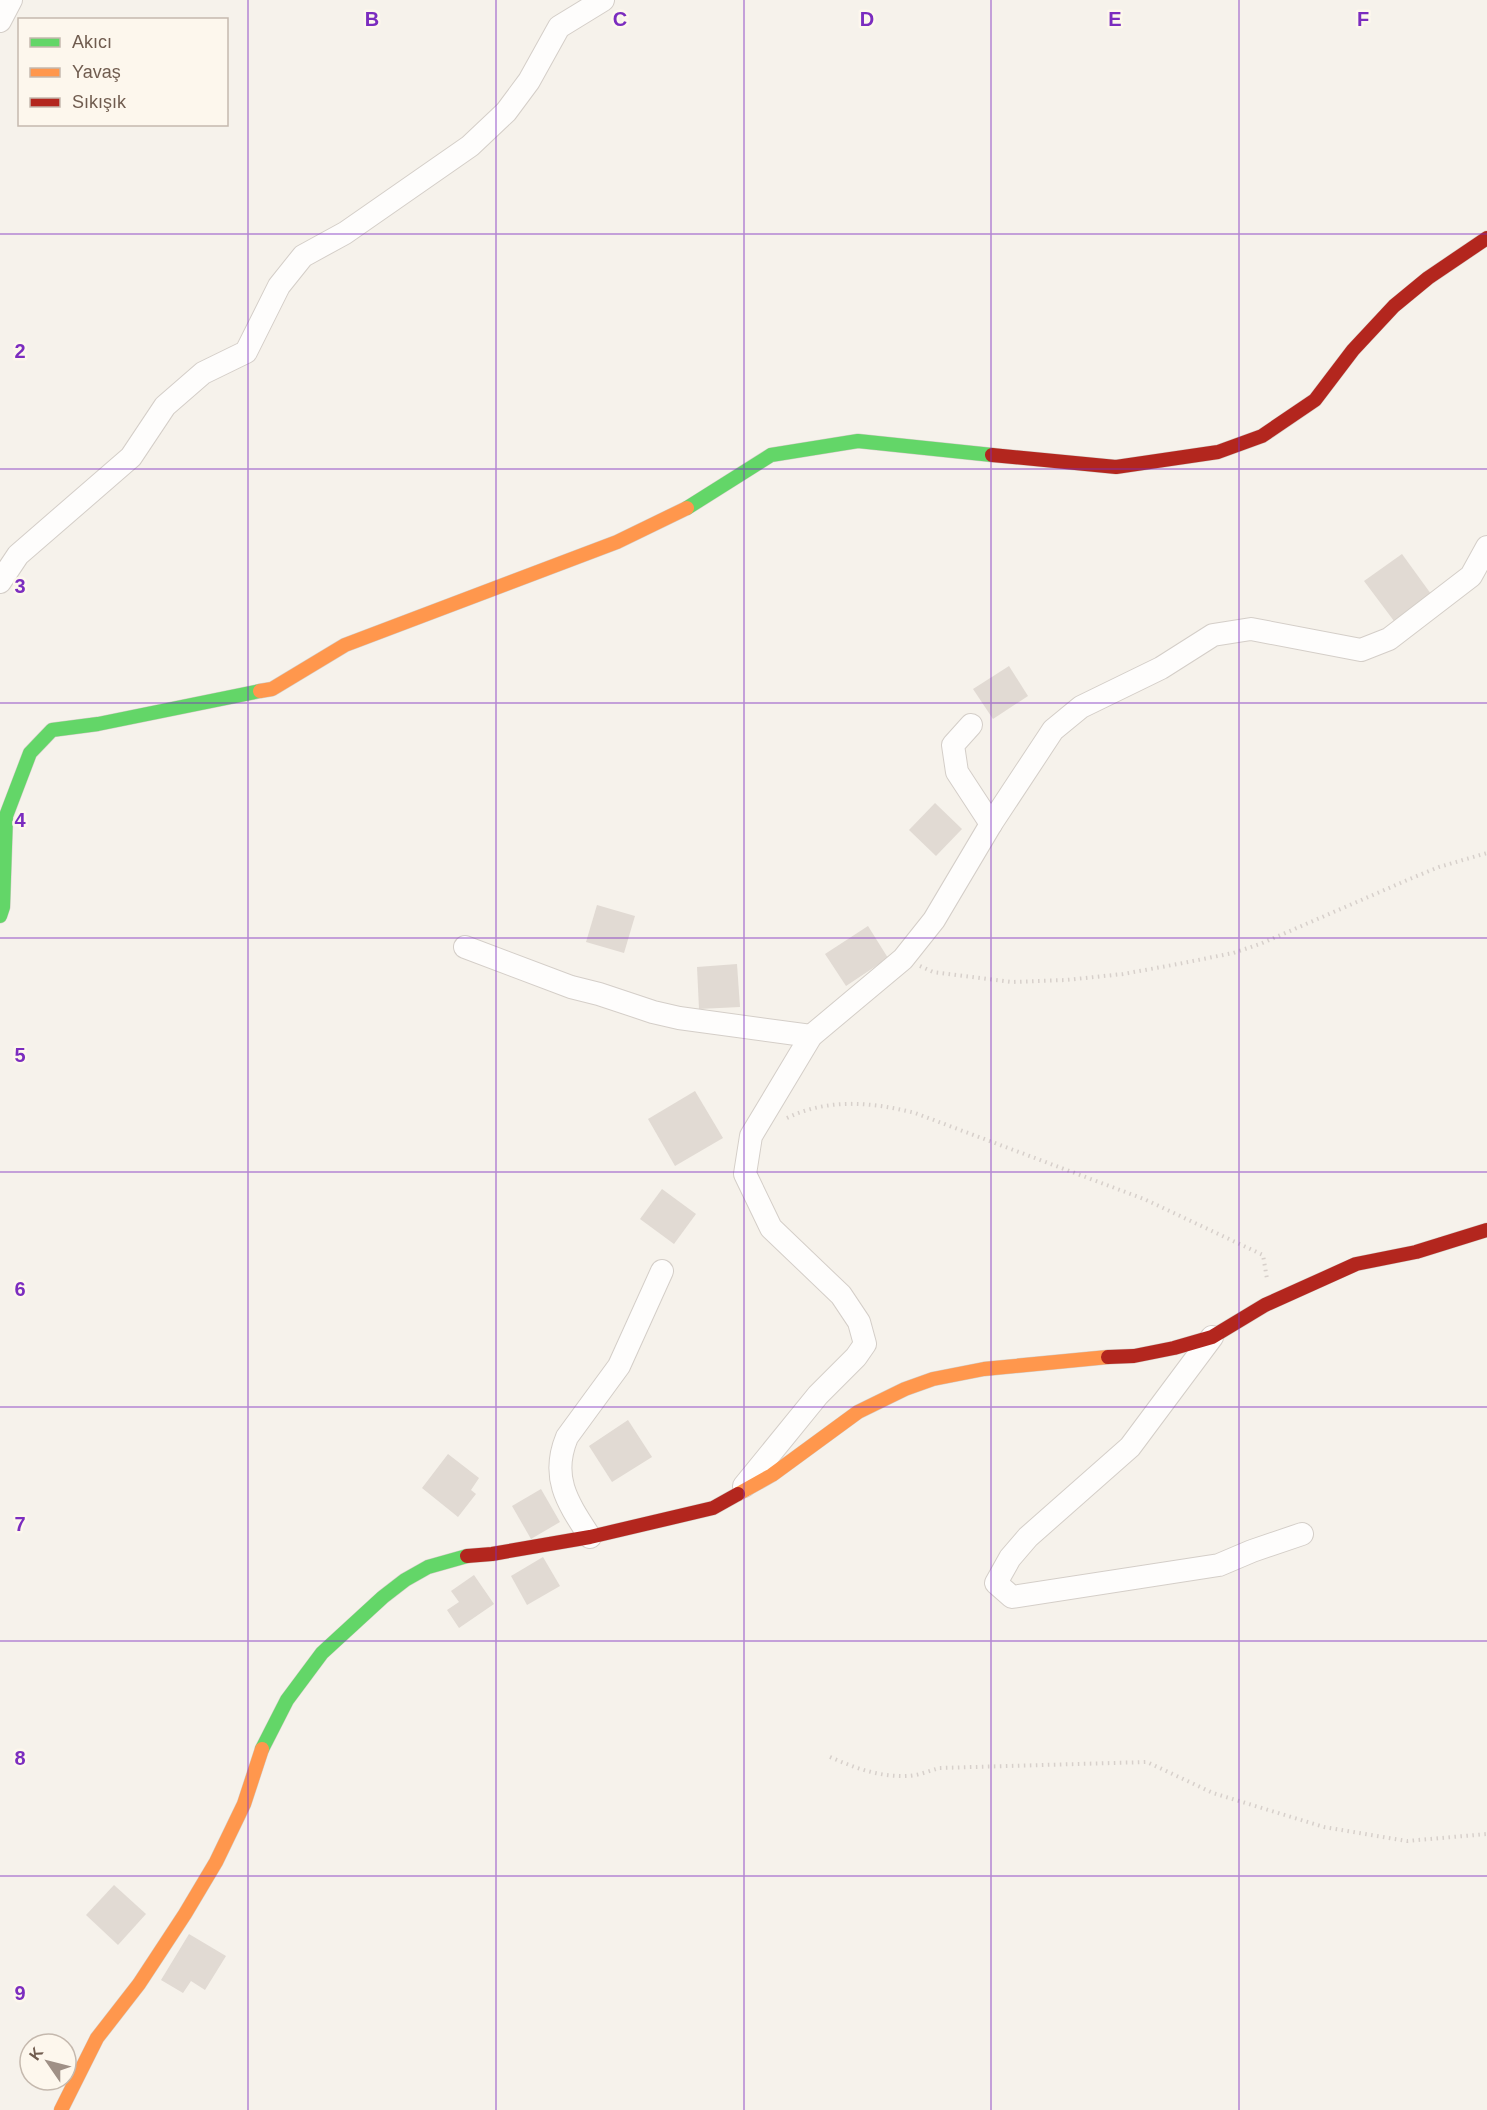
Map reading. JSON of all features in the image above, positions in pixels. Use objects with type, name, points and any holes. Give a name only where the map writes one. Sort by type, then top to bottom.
[{"type":"street","points":[[0,21],[11,0]]},
{"type":"street","points":[[0,582],[18,555],[131,457],[165,406],[203,372],[246,352],[279,286],[303,256],[345,232],[470,146],[506,112],[529,81],[559,27],[603,0]]},
{"type":"street","points":[[0,916],[3,907],[6,816],[30,753],[52,730],[98,724],[272,689],[345,645],[617,542],[681,512],[771,455],[858,441],[1116,467],[1218,452],[1262,436],[1315,400],[1353,350],[1394,306],[1428,278],[1487,238]]},
{"type":"street","points":[[739,1492],[818,1395],[865,1344],[859,1323],[841,1295],[771,1228],[745,1174],[752,1136],[811,1036],[903,959],[934,920],[991,824],[1053,729],[1081,707],[1161,668],[1213,635],[1251,629],[1361,650],[1389,639],[1471,576],[1487,547]]},
{"type":"street","points":[[970,725],[953,745],[957,772],[991,824]]},
{"type":"street","points":[[465,947],[571,987],[653,1012],[679,1018],[811,1036]]},
{"type":"street","points":[[61,2110],[97,2038],[139,1984],[216,1862],[244,1804],[259,1754],[287,1700],[322,1653],[405,1580],[428,1567],[465,1556],[492,1554],[590,1538],[713,1508],[772,1475],[858,1412],[905,1389],[933,1379],[984,1369],[1134,1356],[1212,1337],[1265,1305],[1356,1264],[1416,1252],[1487,1230]]},
{"type":"street","points":[[590,1538],[569,1505],[563,1489],[560,1469],[562,1449],[567,1437],[619,1366],[662,1271]]},
{"type":"street","points":[[1212,1337],[1130,1447],[1028,1537],[1010,1558],[996,1582],[1012,1597],[1219,1565],[1302,1534]]},
{"type":"path","points":[[903,959],[933,972],[1012,982],[1066,980],[1123,974],[1233,952],[1260,944],[1439,867],[1487,853]]},
{"type":"path","points":[[783,1120],[805,1109],[836,1105],[863,1102],[889,1107],[966,1131],[1144,1198],[1263,1254],[1268,1280],[1265,1305]]},
{"type":"path","points":[[830,1757],[855,1768],[881,1775],[909,1777],[939,1768],[1147,1762],[1213,1793],[1324,1827],[1407,1841],[1487,1834]]},
{"type":"building","points":[[1402,554],[1431,594],[1394,621],[1364,581]]},
{"type":"building","points":[[1009,666],[1028,696],[993,719],[973,689]]},
{"type":"building","points":[[935,803],[962,829],[936,856],[909,830]]},
{"type":"building","points":[[597,905],[635,916],[624,953],[586,942]]},
{"type":"building","points":[[868,926],[888,958],[846,986],[825,954]]},
{"type":"building","points":[[737,964],[740,1007],[699,1009],[697,967]]},
{"type":"building","points":[[695,1091],[723,1138],[675,1166],[648,1119]]},
{"type":"building","points":[[662,1189],[696,1214],[674,1244],[640,1219]]},
{"type":"building","points":[[628,1420],[652,1457],[612,1482],[589,1446]]},
{"type":"building","points":[[448,1454],[479,1478],[471,1490],[476,1494],[458,1517],[422,1488]]},
{"type":"building","points":[[541,1489],[560,1522],[531,1539],[512,1506]]},
{"type":"building","points":[[543,1557],[560,1586],[527,1605],[511,1576]]},
{"type":"building","points":[[474,1575],[494,1604],[459,1628],[447,1610],[459,1602],[451,1591]]},
{"type":"building","points":[[114,1885],[146,1914],[118,1945],[86,1915]]},
{"type":"building","points":[[189,1934],[226,1956],[205,1990],[191,1981],[183,1993],[161,1980]]},
{"type":"traffic: fast","points":[[687,508],[771,455],[858,441],[992,455]]},
{"type":"traffic: fast","points":[[0,916],[3,907],[6,816],[30,753],[52,730],[98,724],[260,691]]},
{"type":"traffic: fast","points":[[262,1749],[287,1700],[322,1653],[405,1580],[428,1567],[467,1556]]},
{"type":"traffic: slow","points":[[260,691],[272,689],[345,645],[617,542],[687,508]]},
{"type":"traffic: slow","points":[[738,1494],[772,1475],[858,1412],[905,1389],[933,1379],[984,1369],[1108,1357]]},
{"type":"traffic: slow","points":[[61,2110],[97,2038],[139,1984],[216,1862],[244,1804],[262,1749]]},
{"type":"traffic: jam","points":[[992,455],[1116,467],[1218,452],[1262,436],[1315,400],[1353,350],[1394,306],[1428,278],[1487,238]]},
{"type":"traffic: jam","points":[[1108,1357],[1134,1356],[1212,1337],[1265,1305],[1356,1264],[1416,1252],[1487,1230]]},
{"type":"traffic: jam","points":[[467,1556],[492,1554],[590,1537],[713,1508],[738,1494]]}]
